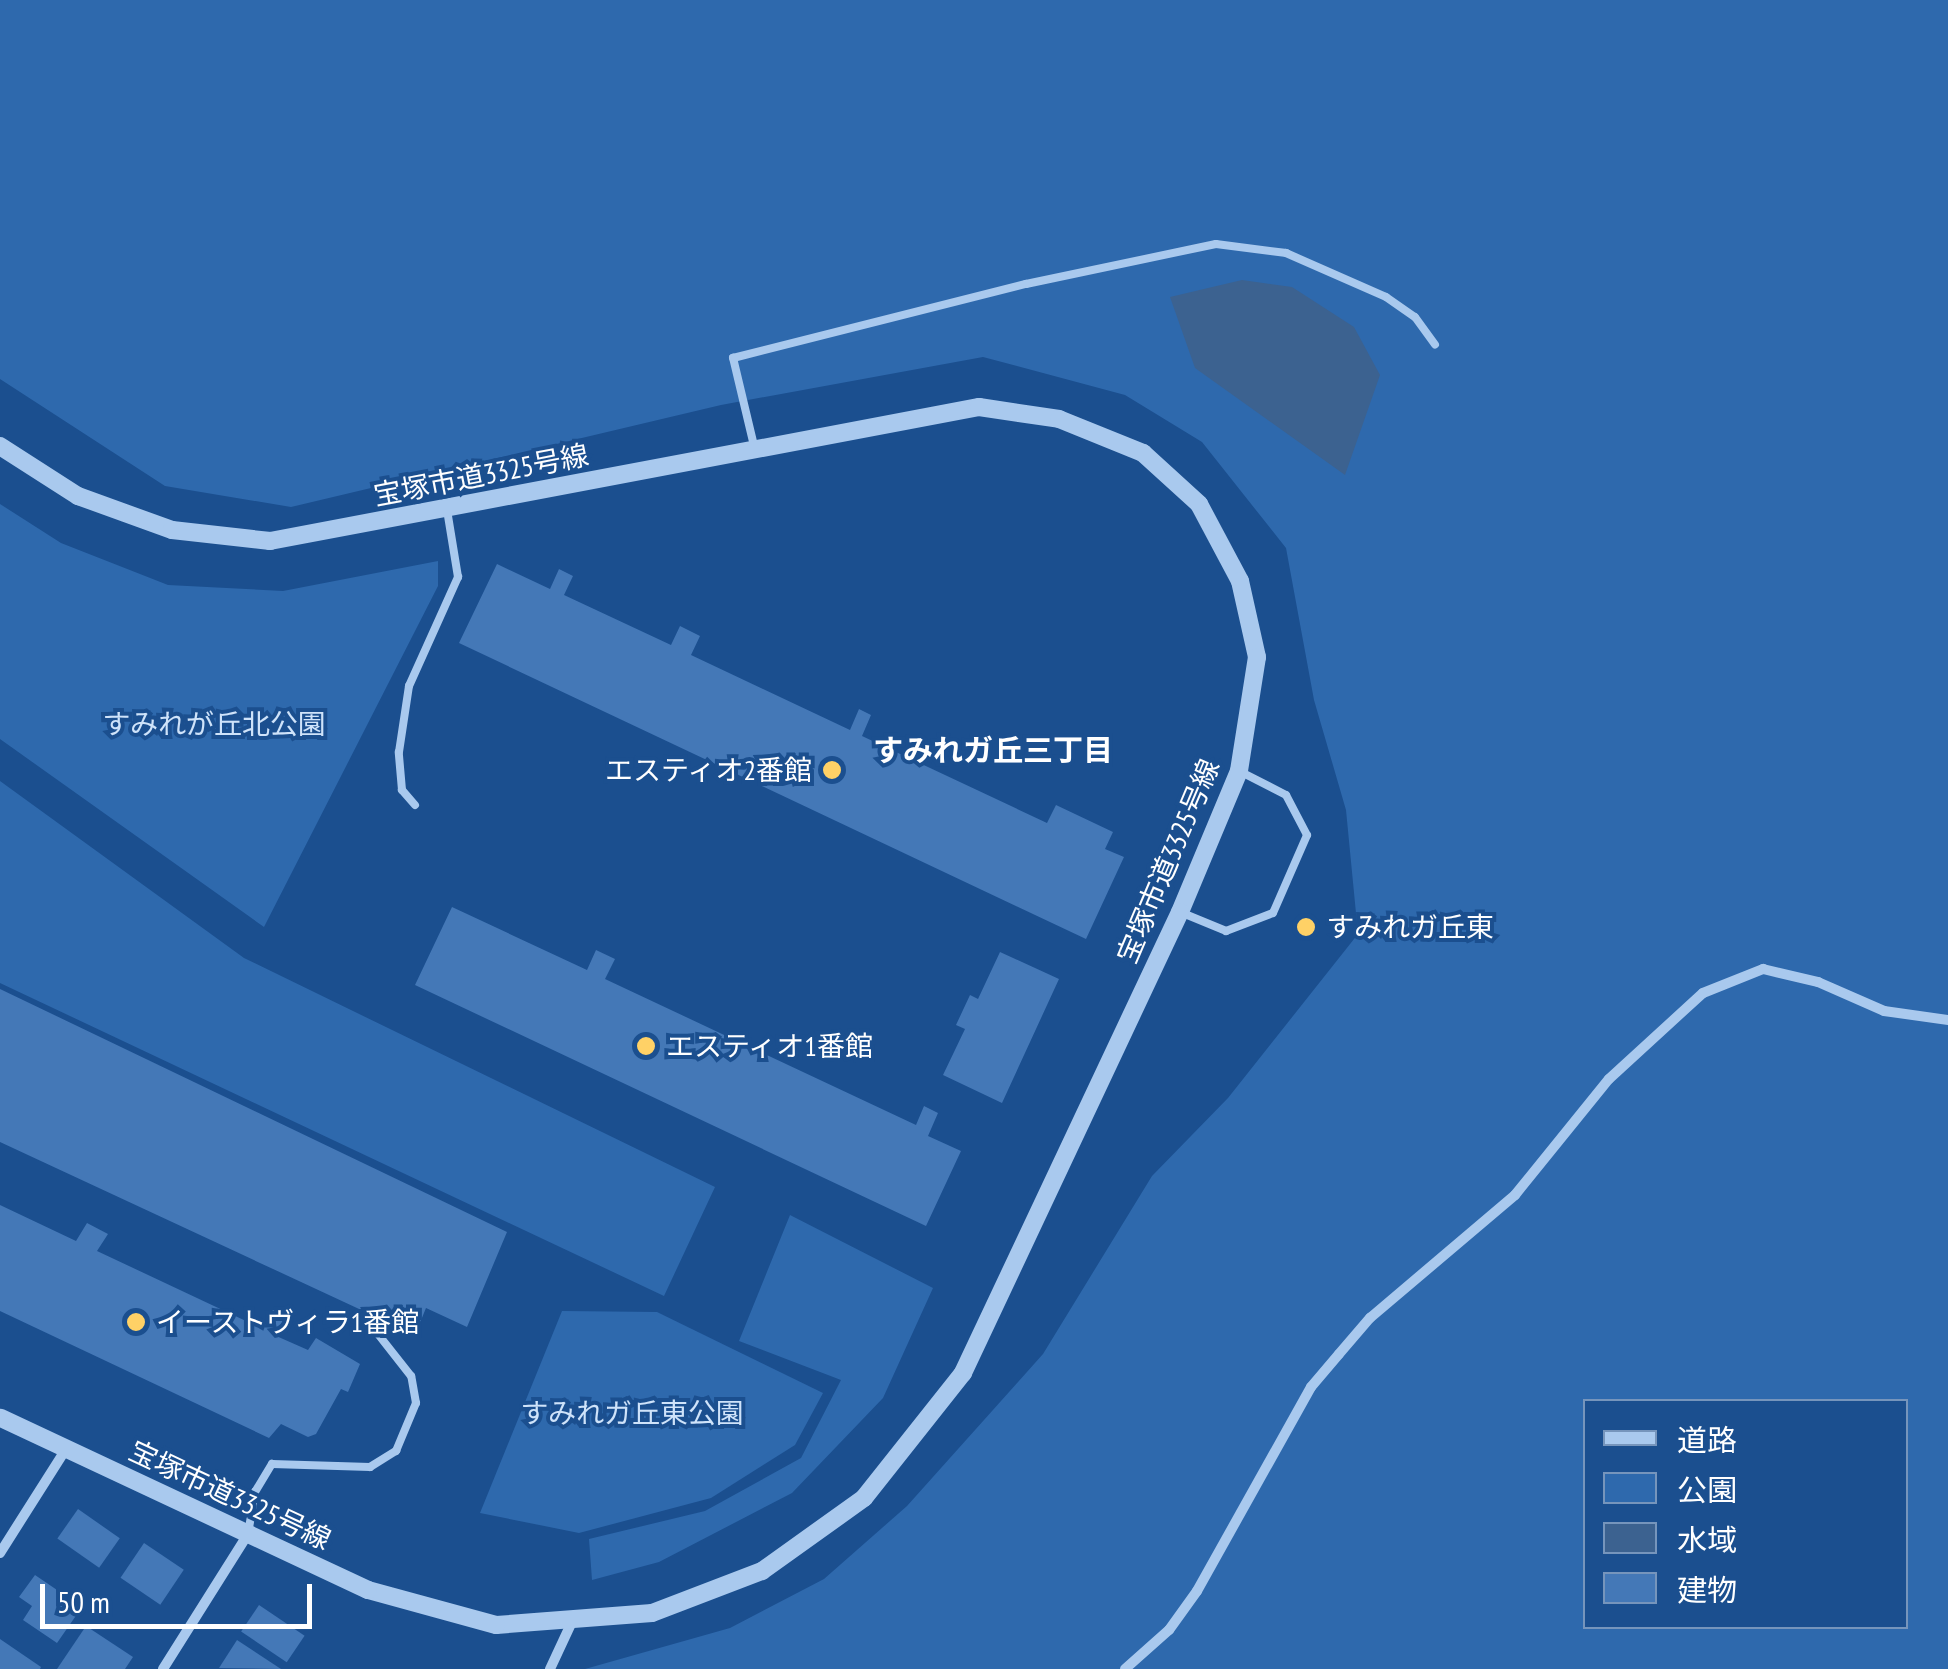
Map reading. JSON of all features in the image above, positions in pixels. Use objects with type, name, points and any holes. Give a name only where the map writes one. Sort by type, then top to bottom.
[{"type":"street","name":"宝塚市道3325号線","points":[[0,446],[78,496],[172,530],[270,541],[979,407],[1059,419],[1143,453],[1199,504],[1240,581],[1257,657],[1239,771],[1180,912],[963,1373],[915,1439],[864,1498],[762,1571],[652,1613],[572,1624],[496,1625],[368,1590],[0,1418]]},
{"type":"street","points":[[1125,1669],[1170,1630],[1197,1591],[1311,1387],[1339,1354],[1370,1318],[1514,1195],[1608,1080],[1692,1002],[1736,974],[1764,968],[1818,982],[1884,1011],[1948,1020]]},
{"type":"street","points":[[0,1554],[66,1449]]},
{"type":"street","points":[[163,1669],[248,1534]]},
{"type":"street","points":[[550,1669],[572,1624]]},
{"type":"lane","points":[[755,450],[733,358],[1026,284],[1216,244],[1286,252],[1386,297],[1415,317],[1435,345]]},
{"type":"lane","points":[[415,805],[402,790],[398,752],[409,686],[458,577],[447,510]]},
{"type":"lane","points":[[1180,912],[1226,931],[1273,913],[1307,835],[1286,795],[1239,771]]},
{"type":"lane","points":[[248,1534],[255,1492],[272,1464],[370,1467],[396,1450],[416,1403],[411,1376],[378,1334]]},
{"type":"green space","points":[[0,0],[1948,0],[1948,1669],[585,1669],[730,1628],[824,1579],[907,1506],[1043,1354],[1152,1176],[1228,1098],[1358,934],[1346,810],[1314,700],[1286,548],[1202,442],[1125,395],[983,357],[721,405],[291,507],[165,486],[0,379]]},
{"type":"green space","name":"すみれが丘北公園","points":[[0,504],[61,543],[168,585],[283,591],[438,561],[438,586],[264,927],[0,739]]},
{"type":"green space","points":[[0,781],[244,958],[715,1187],[664,1296],[0,983]]},
{"type":"green space","points":[[790,1215],[933,1288],[883,1398],[792,1493],[659,1562],[592,1580],[589,1539],[705,1511],[801,1458],[841,1380],[739,1341]]},
{"type":"green space","name":"すみれガ丘東公園","points":[[562,1311],[657,1312],[823,1393],[795,1445],[711,1498],[579,1533],[480,1513]]},
{"type":"water","points":[[1242,280],[1292,287],[1354,327],[1380,375],[1345,475],[1195,368],[1170,297]]},
{"type":"building","name":"エスティオ2番館","points":[[497,564],[550,589],[559,569],[573,576],[564,595],[671,645],[680,626],[700,636],[691,655],[850,730],[859,709],[871,715],[862,736],[1047,823],[1056,805],[1113,832],[1105,849],[1124,857],[1086,939],[459,643]]},
{"type":"building","name":"エスティオ1番館","points":[[452,907],[587,970],[596,950],[615,959],[605,979],[916,1125],[924,1106],[938,1113],[928,1136],[961,1151],[926,1226],[415,985]]},
{"type":"building","points":[[1000,952],[1059,979],[1002,1103],[943,1075],[965,1029],[956,1025],[970,995],[978,999]]},
{"type":"building","points":[[0,989],[507,1232],[467,1327],[426,1308],[415,1335],[0,1142]]},
{"type":"building","name":"イーストヴィラ1番館","points":[[0,1205],[76,1241],[87,1223],[108,1234],[97,1251],[261,1328],[273,1310],[286,1316],[274,1335],[308,1350],[316,1338],[360,1364],[348,1392],[341,1389],[316,1434],[308,1437],[281,1424],[269,1438],[0,1311]]},
{"type":"building","points":[[78,1509],[120,1538],[99,1568],[57,1538]]},
{"type":"building","points":[[144,1543],[184,1570],[160,1605],[121,1578]]},
{"type":"building","points":[[35,1575],[82,1607],[57,1643],[23,1620],[32,1606],[19,1597]]},
{"type":"building","points":[[259,1605],[305,1636],[287,1662],[241,1632]]},
{"type":"building","points":[[86,1626],[133,1657],[125,1669],[57,1669]]},
{"type":"building","points":[[0,1639],[41,1667],[40,1669],[0,1669]]},
{"type":"building","points":[[237,1640],[281,1669],[219,1668]]},
{"type":"place","name":"エスティオ2番館","points":[[832,770]]},
{"type":"place","name":"すみれガ丘東","points":[[1306,927]]},
{"type":"place","name":"エスティオ1番館","points":[[646,1046]]},
{"type":"place","name":"イーストヴィラ1番館","points":[[136,1322]]},
{"type":"district","name":"すみれガ丘三丁目","points":[[993,750]]}]
